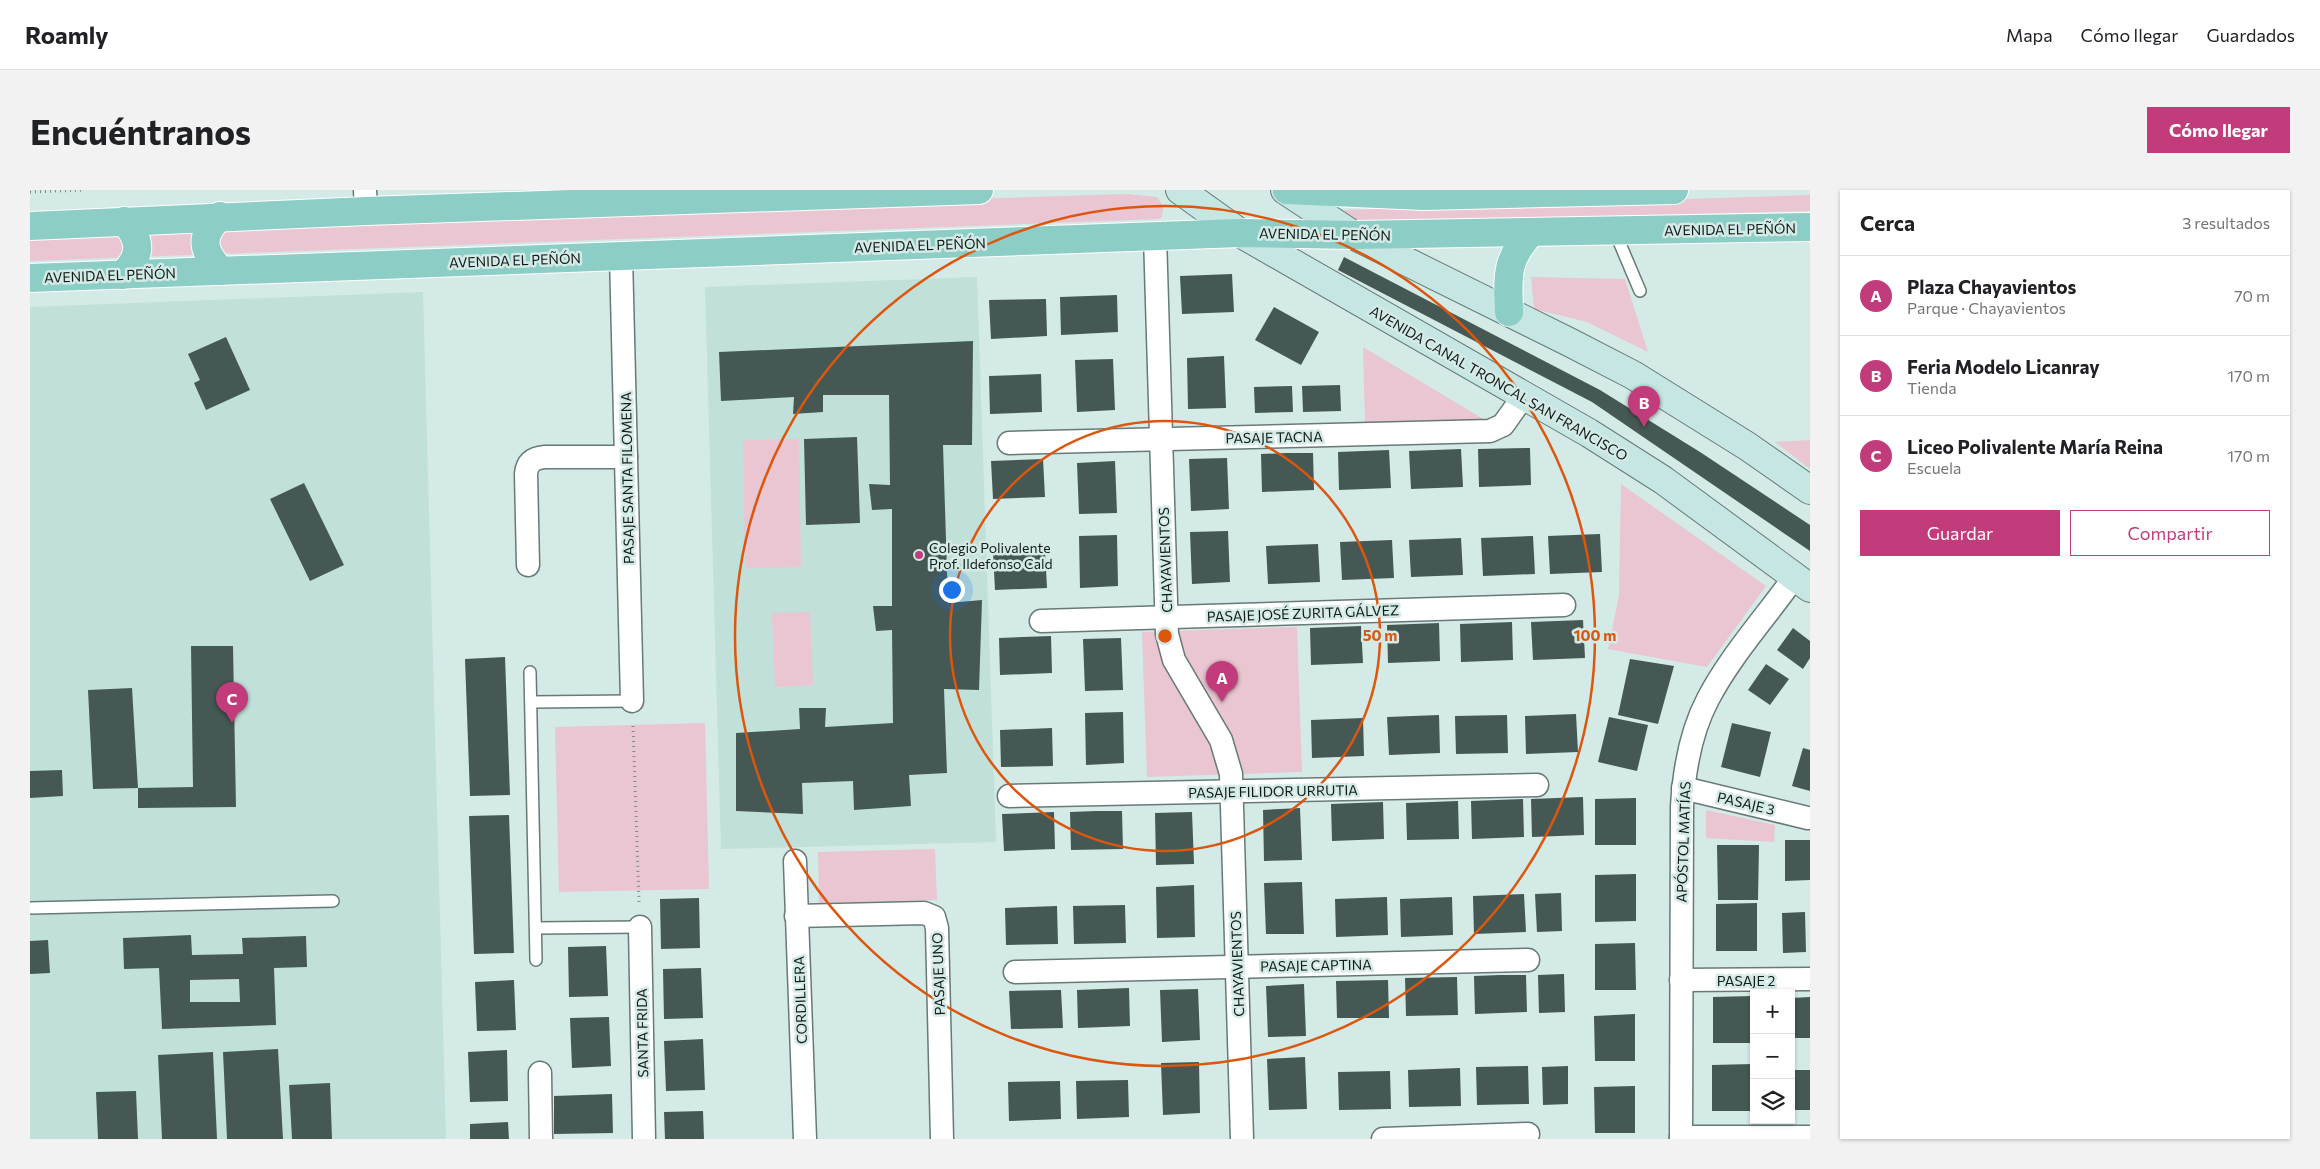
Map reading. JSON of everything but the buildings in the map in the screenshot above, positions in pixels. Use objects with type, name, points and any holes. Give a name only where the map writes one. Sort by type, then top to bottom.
[{"type":"main road","points":[[30,226],[220,216],[366,200],[978,190]]},
{"type":"main road","points":[[1286,190],[1374,196],[1658,190]]},
{"type":"main road","points":[[220,216],[211,225],[206,236],[206,248],[210,260],[221,271]]},
{"type":"main road","points":[[122,275],[132,266],[137,242],[133,230],[124,221]]},
{"type":"main road","name":"AVENIDA EL PEÑÓN","points":[[30,278],[1240,233],[1353,235],[1615,232],[1810,227]]},
{"type":"main road","points":[[1508,312],[1509,268],[1517,248],[1530,233]]},
{"type":"street","name":"AVENIDA CANAL TRONCAL SAN FRANCISCO","points":[[1180,190],[1240,233],[1523,397],[1589,433],[1663,480],[1802,582]]},
{"type":"street","points":[[1286,190],[1353,235],[1571,342],[1666,395],[1747,446],[1810,490]]},
{"type":"street","name":"CHAYAVIENTOS","points":[[1155,236],[1167,634],[1174,660],[1221,740],[1231,774],[1242,1139]]},
{"type":"street","name":"PASAJE SANTA FILOMENA","points":[[622,256],[632,700]]},
{"type":"street","name":"PASAJE TACNA","points":[[1010,443],[1490,431],[1502,425],[1523,397]]},
{"type":"street","points":[[528,565],[526,474],[530,462],[537,458],[545,457],[626,457]]},
{"type":"street","name":"APÓSTOL MATÍAS","points":[[1681,1138],[1683,788],[1686,769],[1707,700],[1719,680],[1802,582]]},
{"type":"street","name":"PASAJE JOSÉ ZURITA GÁLVEZ","points":[[1041,621],[1564,605]]},
{"type":"street","name":"PASAJE FILIDOR URRUTIA","points":[[1009,796],[1537,785]]},
{"type":"street","name":"PASAJE 3","points":[[1683,788],[1808,818]]},
{"type":"street","name":"CORDILLERA","points":[[795,861],[804,1139]]},
{"type":"street","name":"PASAJE UNO","points":[[796,916],[924,914],[934,917],[937,928],[942,1139]]},
{"type":"street","name":"SANTA FRIDA","points":[[640,927],[644,1139]]},
{"type":"street","name":"PASAJE CAPTINA","points":[[1015,972],[1528,960]]},
{"type":"street","name":"PASAJE 2","points":[[1681,980],[1810,979]]},
{"type":"street","points":[[540,1073],[541,1139]]},
{"type":"street","points":[[1383,1139],[1528,1134]]},
{"type":"street","points":[[1681,1138],[1810,1137]]},
{"type":"lane","points":[[1615,232],[1640,291]]},
{"type":"lane","points":[[530,672],[536,960]]},
{"type":"lane","points":[[531,702],[632,700]]},
{"type":"lane","points":[[30,908],[333,901]]},
{"type":"lane","points":[[536,928],[640,927]]},
{"type":"path","points":[[30,192],[84,190]]},
{"type":"path","points":[[632,700],[640,927]]},
{"type":"shaded area","points":[[1127,194],[1157,197],[1163,208],[1160,219],[30,261],[30,236],[291,220]]},
{"type":"shaded area","points":[[1810,195],[1810,211],[1358,222],[1343,210]]},
{"type":"shaded area","points":[[977,277],[996,842],[721,849],[705,287]]},
{"type":"shaded area","points":[[1531,277],[1625,279],[1648,352],[1587,322],[1534,309]]},
{"type":"shaded area","points":[[423,292],[446,1139],[30,1139],[30,307]]},
{"type":"shaded area","points":[[1363,347],[1485,420],[1365,423]]},
{"type":"shaded area","points":[[799,439],[801,567],[745,568],[743,440]]},
{"type":"shaded area","points":[[1810,440],[1810,469],[1775,442]]},
{"type":"shaded area","points":[[1621,484],[1766,586],[1707,667],[1608,649],[1619,596]]},
{"type":"shaded area","points":[[810,612],[813,685],[775,687],[772,613]]},
{"type":"shaded area","points":[[1297,627],[1302,772],[1147,777],[1142,632]]},
{"type":"shaded area","points":[[705,723],[709,889],[559,892],[555,727]]},
{"type":"shaded area","points":[[1706,810],[1775,825],[1774,842],[1706,838]]},
{"type":"shaded area","points":[[935,849],[937,900],[819,903],[818,852]]},
{"type":"place","name":"Feria Modelo Licanray","points":[[1644,427]]},
{"type":"place","name":"Colegio Polivalente Prof. Ildefonso Cald","points":[[919,555]]},
{"type":"place","name":"Plaza Chayavientos","points":[[1222,702]]},
{"type":"place","name":"Liceo Polivalente María Reina","points":[[232,723]]}]
